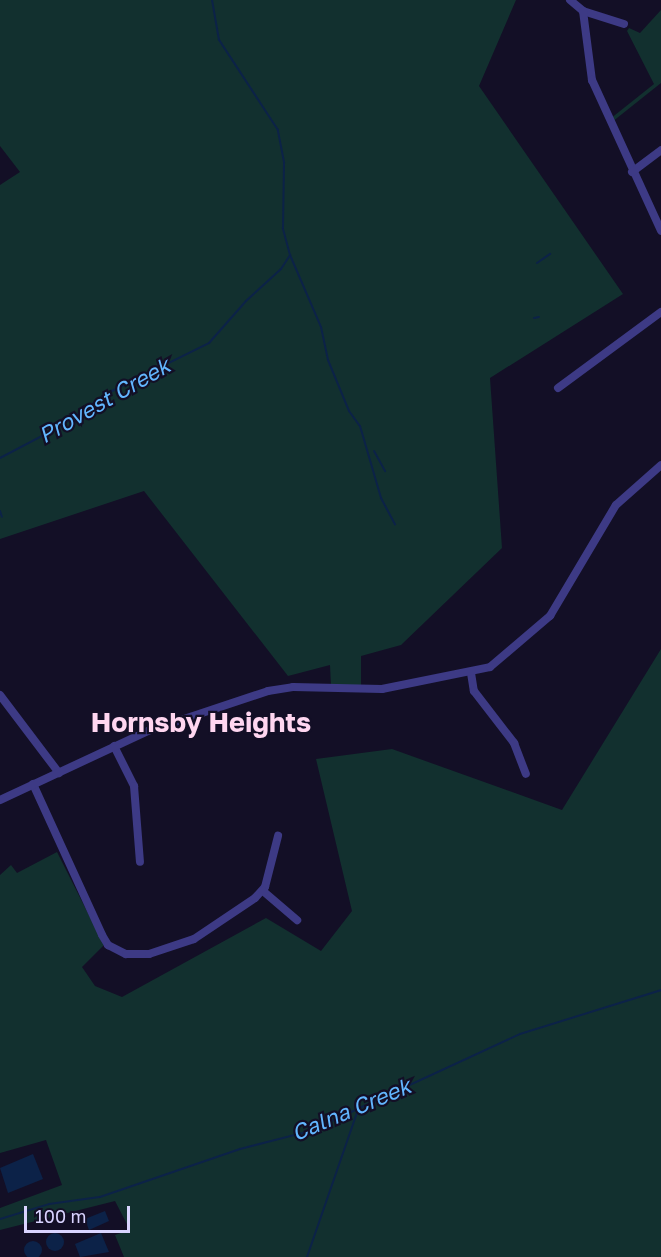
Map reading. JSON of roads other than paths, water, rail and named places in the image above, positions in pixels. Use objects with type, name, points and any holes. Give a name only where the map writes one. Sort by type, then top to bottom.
[{"type":"street","points":[[570,0],[583,11],[624,24]]},
{"type":"street","points":[[583,11],[588,69],[632,172],[661,231]]},
{"type":"street","points":[[632,172],[661,150]]},
{"type":"street","points":[[558,388],[661,312]]},
{"type":"street","points":[[0,800],[148,730],[280,688],[382,689],[471,673],[501,660],[550,615],[616,505],[661,465]]},
{"type":"street","points":[[471,673],[474,691],[514,743],[526,774]]},
{"type":"street","points":[[0,695],[59,772]]},
{"type":"street","points":[[114,746],[134,786],[140,862]]},
{"type":"street","points":[[33,784],[102,935],[116,951],[136,956],[194,939],[263,891],[278,836]]},
{"type":"street","points":[[263,891],[297,920]]},
{"type":"water","points":[[33,1154],[43,1179],[8,1193],[0,1168]]},
{"type":"water","points":[[105,1211],[109,1221],[89,1230],[85,1219]]},
{"type":"water","points":[[51,1233],[59,1233],[64,1238],[62,1249],[51,1251],[46,1246],[46,1238]]},
{"type":"water","points":[[101,1233],[109,1252],[80,1257],[75,1244]]},
{"type":"water","points":[[33,1241],[39,1244],[42,1250],[39,1256],[33,1259],[27,1256],[24,1250],[27,1244]]},
{"type":"waterway","name":"Provest Creek","points":[[0,458],[61,426],[108,393],[209,343],[246,301],[281,269],[290,255],[283,228],[284,162],[278,130],[219,40],[212,0]]},
{"type":"waterway","points":[[537,263],[550,254]]},
{"type":"waterway","points":[[290,255],[321,327],[328,360],[349,411],[360,426],[381,498],[395,524]]},
{"type":"waterway","points":[[534,318],[539,317]]},
{"type":"waterway","points":[[374,451],[385,471]]},
{"type":"waterway","points":[[0,511],[2,517]]},
{"type":"waterway","name":"Calna Creek","points":[[0,1219],[49,1204],[100,1197],[240,1149],[310,1131],[520,1034],[661,990]]},
{"type":"waterway","points":[[307,1257],[359,1107]]},
{"type":"district","name":"Hornsby Heights","points":[[201,723]]}]
